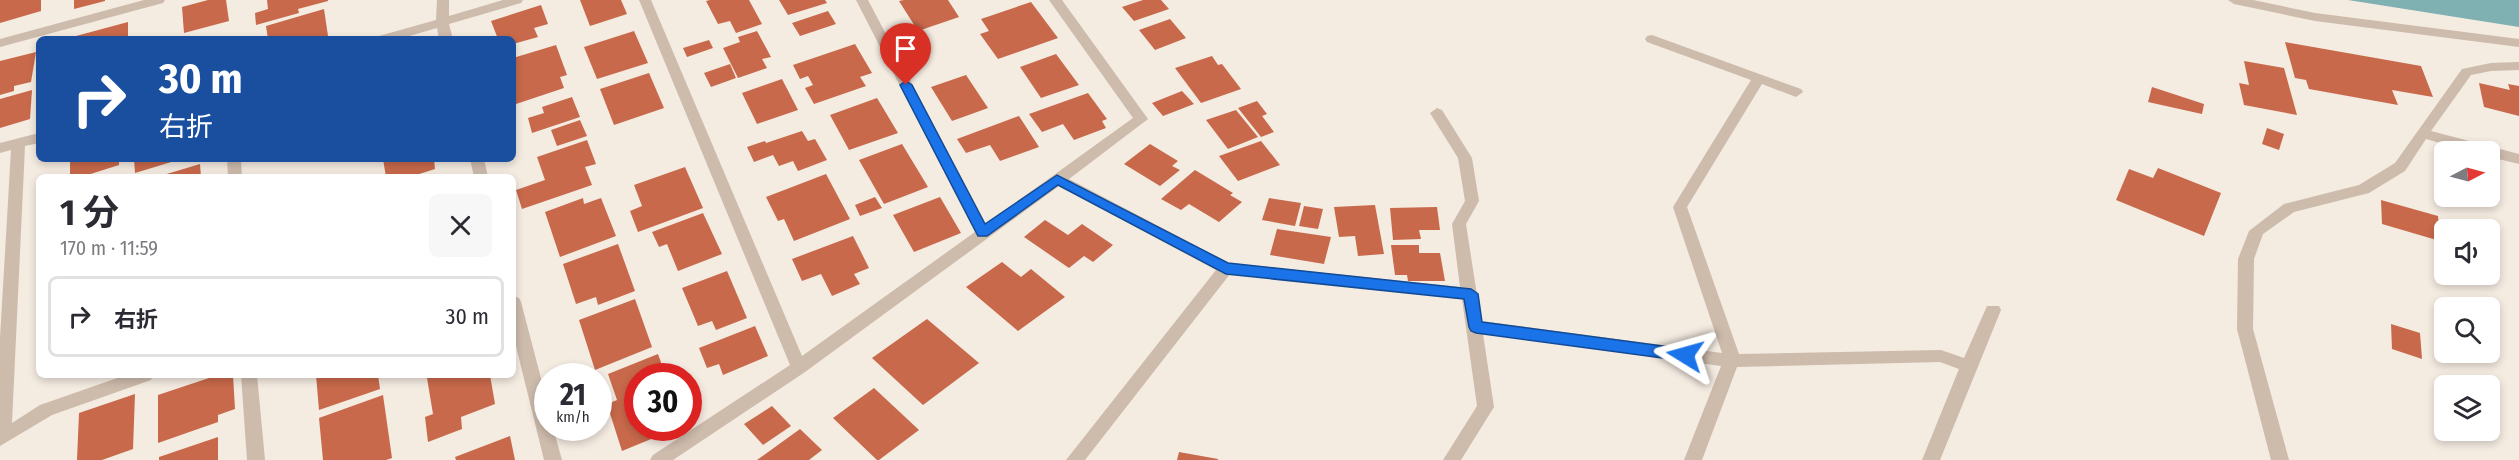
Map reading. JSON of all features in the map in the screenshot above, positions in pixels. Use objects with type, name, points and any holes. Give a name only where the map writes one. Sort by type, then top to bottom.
[{"type":"street","points":[[0,42],[159,0]]},
{"type":"street","points":[[443,0],[442,22],[445,36]]},
{"type":"street","points":[[394,36],[517,0]]},
{"type":"street","points":[[645,0],[799,367]]},
{"type":"street","points":[[862,0],[983,233]]},
{"type":"street","points":[[659,460],[799,367],[1141,119],[1055,0]]},
{"type":"street","points":[[2234,0],[2316,17],[2519,43]]},
{"type":"street","points":[[1652,39],[1796,92]]},
{"type":"street","points":[[2280,460],[2245,329],[2246,259],[2257,231],[2289,208],[2364,189],[2400,167],[2467,72],[2491,67],[2519,66]]},
{"type":"street","points":[[1693,460],[1732,358],[1680,207],[1759,78]]},
{"type":"street","points":[[1437,113],[1465,158],[1472,201],[1459,224],[1486,407],[1452,460]]},
{"type":"street","points":[[2422,133],[2451,141]]},
{"type":"street","points":[[0,148],[36,139]]},
{"type":"street","points":[[2,438],[18,144]]},
{"type":"street","points":[[2500,154],[2519,159]]},
{"type":"street","points":[[1057,179],[1226,268],[1471,294]]},
{"type":"street","points":[[1075,460],[1226,268]]},
{"type":"street","points":[[1930,460],[1993,310]]},
{"type":"street","points":[[516,314],[553,460]]},
{"type":"street","points":[[1476,327],[1731,361],[1941,356],[1968,366]]},
{"type":"street","points":[[2,438],[46,410],[137,378]]},
{"type":"street","points":[[249,378],[256,460]]},
{"type":"water","points":[[2348,0],[2519,0],[2519,27]]},
{"type":"building","points":[[0,0],[41,0],[41,11],[0,23]]},
{"type":"building","points":[[74,0],[105,0],[105,1],[74,9]]},
{"type":"building","points":[[208,0],[226,0],[229,21],[184,33],[182,7]]},
{"type":"building","points":[[267,0],[328,1],[298,9],[299,13],[256,25],[255,13],[268,9]]},
{"type":"building","points":[[580,0],[621,0],[627,14],[590,26]]},
{"type":"building","points":[[749,0],[762,24],[736,33],[730,21],[718,24],[706,1]]},
{"type":"building","points":[[779,0],[825,0],[827,3],[788,15]]},
{"type":"building","points":[[948,0],[959,17],[918,31],[899,1]]},
{"type":"building","points":[[1143,0],[1161,0],[1169,9],[1134,21],[1122,7]]},
{"type":"building","points":[[1031,2],[1058,38],[998,59],[980,34],[989,31],[981,19]]},
{"type":"building","points":[[541,5],[548,24],[534,28],[538,37],[516,43],[516,36],[497,36],[491,21]]},
{"type":"building","points":[[324,9],[328,36],[268,36],[266,26]]},
{"type":"building","points":[[828,11],[836,24],[800,36],[792,23]]},
{"type":"building","points":[[1170,19],[1186,38],[1155,50],[1139,30]]},
{"type":"building","points":[[128,22],[128,36],[76,36]]},
{"type":"building","points":[[634,31],[648,63],[597,79],[584,47]]},
{"type":"building","points":[[757,31],[771,57],[762,59],[767,68],[738,78],[723,48],[740,42],[738,37]]},
{"type":"building","points":[[709,40],[713,48],[687,57],[683,48]]},
{"type":"building","points":[[2285,42],[2421,66],[2433,97],[2392,90],[2398,105],[2309,89],[2306,80],[2295,78]]},
{"type":"building","points":[[855,44],[872,73],[860,77],[866,86],[814,104],[805,88],[813,85],[808,76],[800,79],[793,65]]},
{"type":"building","points":[[556,45],[567,75],[560,77],[564,88],[516,104],[516,57]]},
{"type":"building","points":[[36,52],[31,82],[14,86],[14,91],[0,95],[0,61]]},
{"type":"building","points":[[1056,54],[1079,85],[1041,98],[1020,67]]},
{"type":"building","points":[[1212,56],[1218,65],[1222,64],[1241,89],[1201,103],[1175,68]]},
{"type":"building","points":[[2244,61],[2284,68],[2297,115],[2244,105],[2239,83],[2249,85]]},
{"type":"building","points":[[730,64],[736,78],[711,87],[704,73]]},
{"type":"building","points":[[649,73],[664,108],[614,125],[600,89]]},
{"type":"building","points":[[966,75],[988,108],[952,121],[931,87]]},
{"type":"building","points":[[782,79],[798,110],[757,124],[742,93]]},
{"type":"building","points":[[2479,83],[2510,90],[2508,84],[2519,86],[2519,116],[2484,107]]},
{"type":"building","points":[[2152,87],[2204,104],[2202,114],[2148,102]]},
{"type":"building","points":[[32,90],[30,119],[0,128],[0,99]]},
{"type":"building","points":[[1182,91],[1194,104],[1163,116],[1152,103]]},
{"type":"building","points":[[1088,93],[1107,119],[1102,121],[1106,128],[1074,140],[1063,124],[1042,132],[1029,114]]},
{"type":"building","points":[[572,97],[580,117],[532,133],[528,118],[544,113],[542,107]]},
{"type":"building","points":[[877,98],[898,133],[849,150],[830,115]]},
{"type":"building","points":[[1257,101],[1267,114],[1262,116],[1274,132],[1261,137],[1238,108]]},
{"type":"building","points":[[1236,110],[1258,137],[1228,149],[1206,120]]},
{"type":"building","points":[[1019,116],[1039,147],[1000,161],[990,145],[966,153],[957,139]]},
{"type":"building","points":[[580,120],[587,136],[557,146],[551,130]]},
{"type":"building","points":[[2267,128],[2284,134],[2279,150],[2262,144]]},
{"type":"building","points":[[802,131],[808,141],[815,139],[827,160],[798,171],[793,161],[779,166],[773,155],[754,162],[747,147],[765,141],[766,143]]},
{"type":"building","points":[[587,140],[596,164],[585,167],[592,185],[522,209],[516,190],[545,180],[537,157]]},
{"type":"building","points":[[1261,141],[1280,165],[1238,181],[1219,156]]},
{"type":"building","points":[[902,144],[928,187],[884,204],[859,160]]},
{"type":"building","points":[[1150,144],[1178,161],[1172,166],[1180,170],[1160,186],[1124,164]]},
{"type":"building","points":[[70,162],[119,162],[119,165],[90,174],[70,174]]},
{"type":"building","points":[[134,162],[171,162],[135,173]]},
{"type":"building","points":[[384,162],[434,162],[435,169],[419,174],[386,174]]},
{"type":"building","points":[[200,164],[201,174],[167,174]]},
{"type":"building","points":[[685,167],[703,208],[638,232],[630,211],[642,206],[634,185]]},
{"type":"building","points":[[2158,168],[2221,193],[2204,236],[2116,200],[2129,169],[2153,178]]},
{"type":"building","points":[[1195,170],[1233,193],[1230,195],[1242,202],[1219,222],[1189,204],[1181,210],[1161,199]]},
{"type":"building","points":[[826,174],[850,219],[794,241],[784,219],[778,221],[766,197]]},
{"type":"building","points":[[875,197],[882,208],[860,216],[855,205]]},
{"type":"building","points":[[940,197],[961,233],[914,252],[893,215]]},
{"type":"building","points":[[583,198],[584,204],[601,198],[616,236],[560,257],[545,212]]},
{"type":"building","points":[[1269,198],[1301,203],[1295,226],[1262,220]]},
{"type":"building","points":[[2381,200],[2438,216],[2438,219],[2434,219],[2434,239],[2382,224]]},
{"type":"building","points":[[1375,205],[1384,254],[1358,256],[1355,236],[1339,237],[1334,207]]},
{"type":"building","points":[[1304,206],[1323,209],[1318,229],[1299,226]]},
{"type":"building","points":[[1437,207],[1440,230],[1419,230],[1421,239],[1393,240],[1390,208]]},
{"type":"building","points":[[703,213],[722,254],[678,271],[667,244],[659,247],[652,232]]},
{"type":"building","points":[[1045,220],[1068,235],[1082,224],[1113,245],[1093,262],[1084,256],[1069,268],[1024,237]]},
{"type":"building","points":[[1277,229],[1331,237],[1324,264],[1270,255]]},
{"type":"building","points":[[853,236],[869,268],[854,274],[860,284],[832,296],[821,274],[802,281],[792,259]]},
{"type":"building","points":[[618,244],[635,291],[598,305],[596,297],[576,304],[563,264]]},
{"type":"building","points":[[1391,245],[1419,245],[1419,253],[1440,253],[1445,281],[1408,281],[1407,275],[1395,275]]},
{"type":"building","points":[[1002,262],[1021,277],[1031,269],[1065,297],[1018,331],[966,287]]},
{"type":"building","points":[[727,271],[747,318],[716,330],[712,321],[698,326],[682,288]]},
{"type":"building","points":[[635,299],[652,347],[612,363],[593,363],[579,320]]},
{"type":"building","points":[[927,319],[979,363],[923,405],[872,358]]},
{"type":"building","points":[[2391,324],[2420,333],[2422,359],[2392,349]]},
{"type":"building","points":[[755,326],[768,356],[723,375],[719,364],[707,368],[699,348]]},
{"type":"building","points":[[658,354],[661,363],[636,363]]},
{"type":"building","points":[[624,368],[624,441],[646,441],[622,451],[612,420],[612,402],[617,400],[612,386],[612,372]]},
{"type":"building","points":[[209,378],[233,378],[235,409],[218,415],[218,422],[158,443],[158,395]]},
{"type":"building","points":[[316,378],[378,378],[380,389],[319,410]]},
{"type":"building","points":[[427,378],[491,378],[495,404],[461,417],[462,429],[428,442],[425,417],[433,414]]},
{"type":"building","points":[[874,388],[919,430],[879,460],[833,418]]},
{"type":"building","points":[[135,394],[133,449],[102,460],[77,460],[79,413]]},
{"type":"building","points":[[383,395],[392,458],[386,460],[323,460],[319,418]]},
{"type":"building","points":[[772,406],[791,426],[763,445],[744,424]]},
{"type":"building","points":[[800,429],[822,450],[809,460],[757,460]]},
{"type":"building","points":[[510,436],[515,460],[456,460],[455,457]]},
{"type":"building","points":[[218,437],[218,460],[159,460],[159,457]]},
{"type":"building","points":[[1179,452],[1218,459],[1218,460],[1177,460]]},
{"type":"route","points":[[906,85],[983,233],[1057,179],[1226,268],[1471,294],[1476,327],[1685,355]]}]
